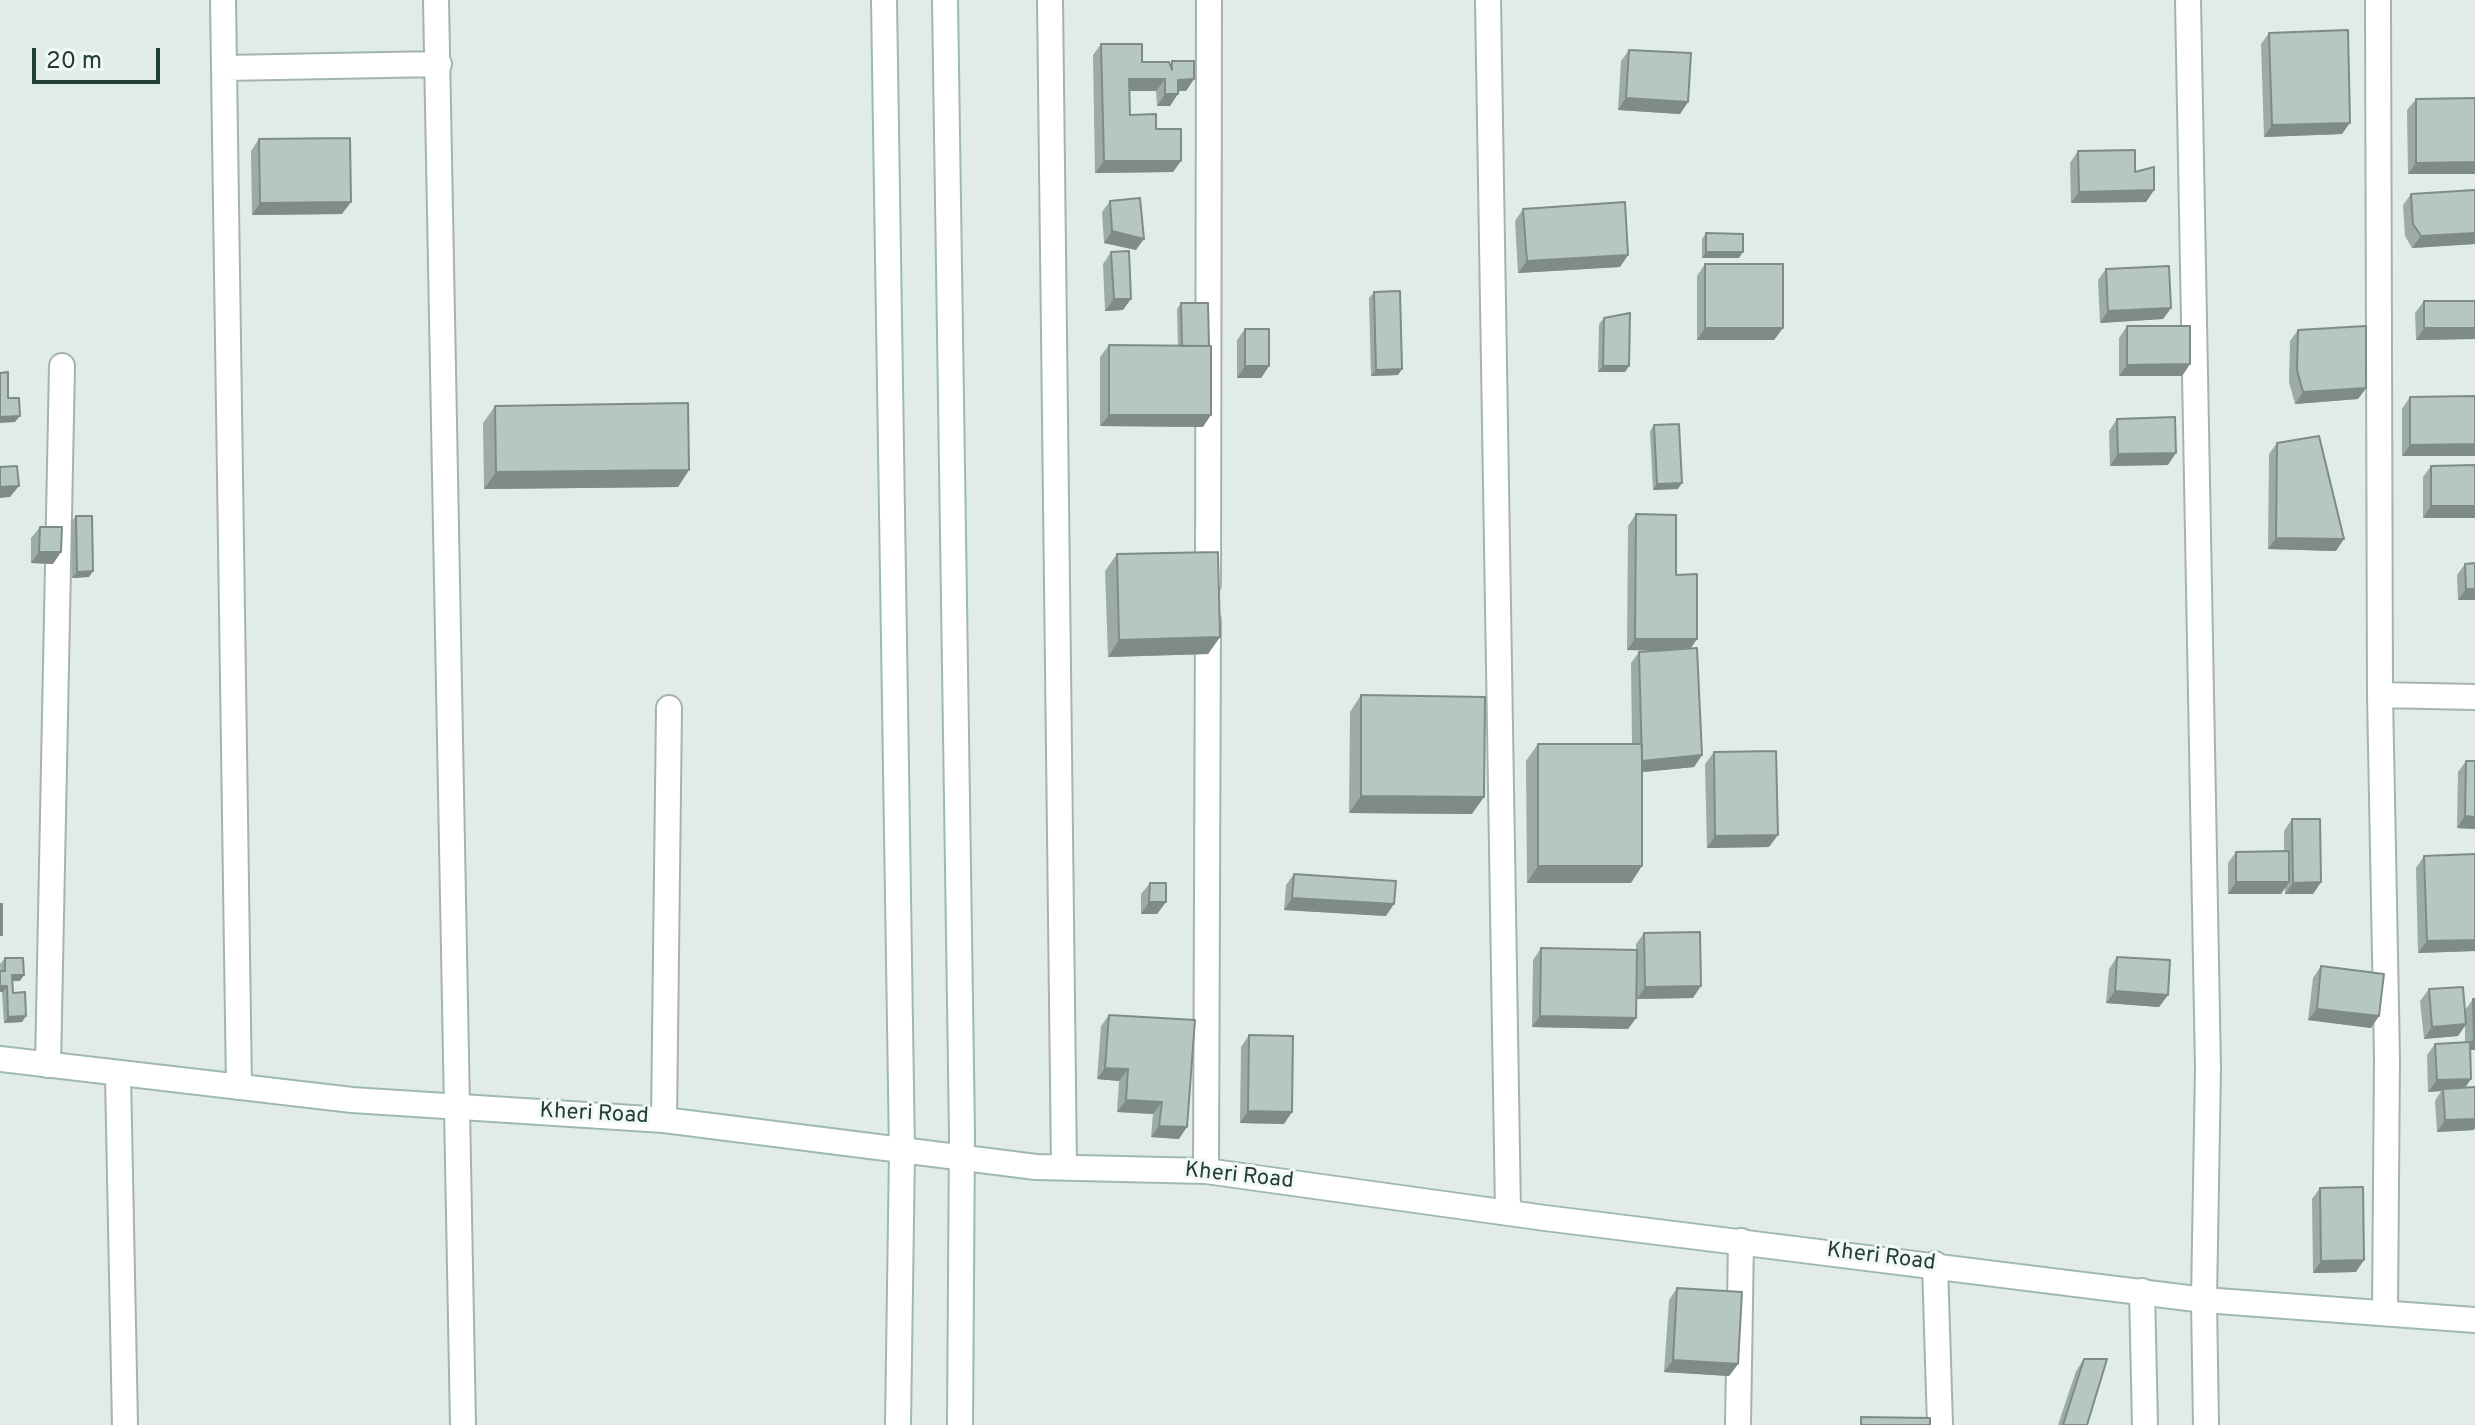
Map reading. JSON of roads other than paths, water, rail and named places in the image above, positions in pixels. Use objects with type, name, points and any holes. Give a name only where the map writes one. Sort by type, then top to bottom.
[{"type":"street","points":[[223,0],[239,1087]]},
{"type":"street","points":[[436,0],[463,1425]]},
{"type":"street","points":[[884,0],[902,1151],[898,1425]]},
{"type":"street","points":[[945,0],[962,1157],[960,1425]]},
{"type":"street","points":[[1050,0],[1064,1167]]},
{"type":"street","points":[[1206,1171],[1209,0]]},
{"type":"street","points":[[1488,0],[1508,1211]]},
{"type":"street","points":[[2188,0],[2208,1068],[2204,1300],[2206,1425]]},
{"type":"street","points":[[2378,0],[2380,695],[2387,1058],[2385,1311]]},
{"type":"street","points":[[224,68],[439,64]]},
{"type":"street","points":[[48,1065],[62,366]]},
{"type":"street","points":[[2380,695],[2475,697]]},
{"type":"street","points":[[664,1120],[669,708]]},
{"type":"street","name":"Kheri Road","points":[[0,1059],[239,1087],[457,1107],[664,1120],[1027,1166],[1206,1171],[2204,1300],[2475,1320]]},
{"type":"street","points":[[118,1075],[125,1425]]},
{"type":"street","points":[[1738,1425],[1741,1241]]},
{"type":"street","points":[[1935,1264],[1940,1425]]},
{"type":"street","points":[[2142,1291],[2145,1425]]}]
